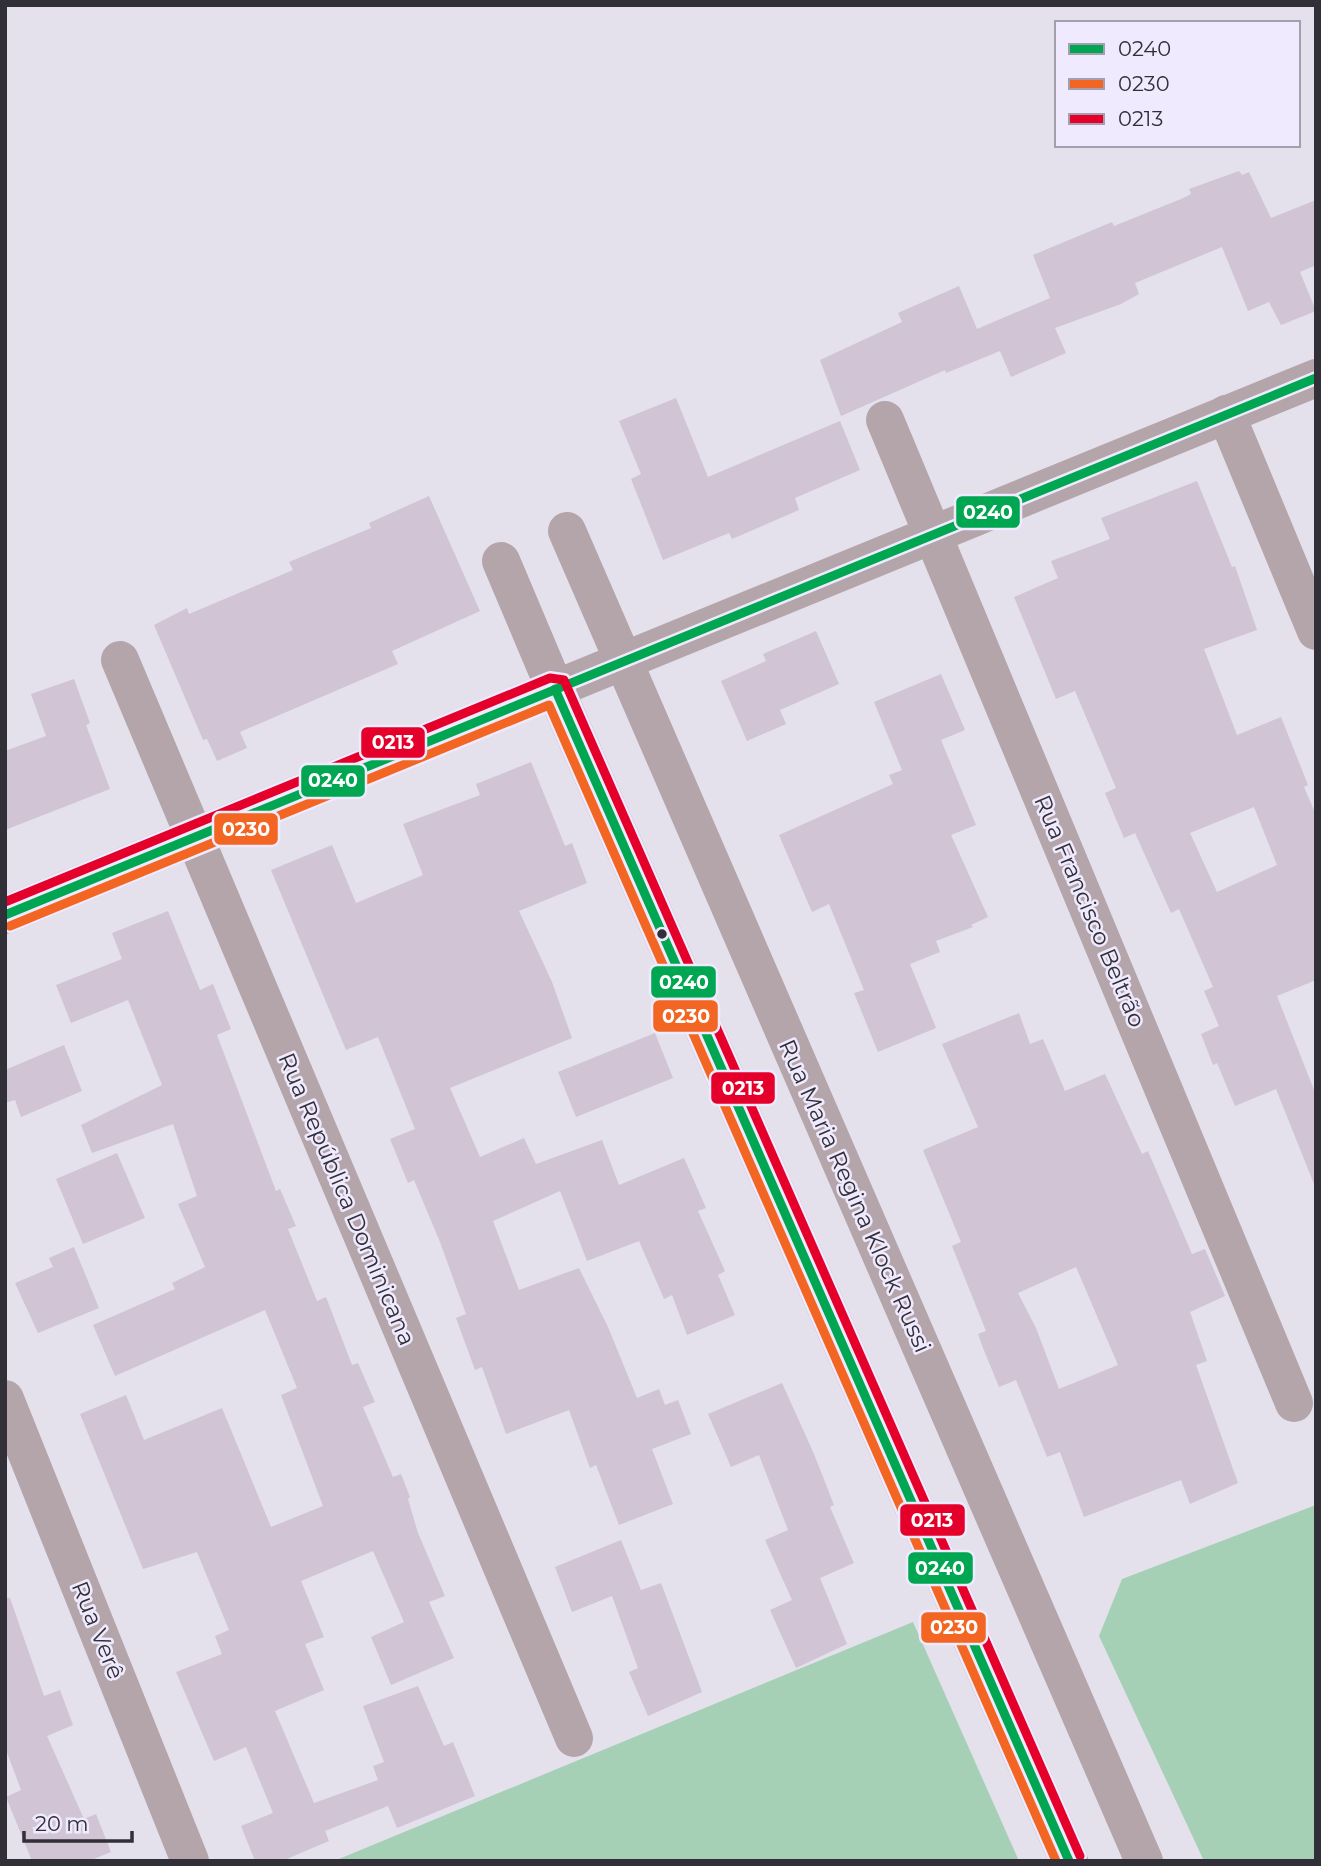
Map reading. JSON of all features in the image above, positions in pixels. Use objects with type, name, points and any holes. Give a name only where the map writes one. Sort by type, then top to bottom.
[{"type":"street","points":[[5,915],[1316,378]]},
{"type":"street","points":[[1226,414],[1316,631]]},
{"type":"street","name":"Rua Francisco Beltrão","points":[[885,420],[1294,1403]]},
{"type":"street","name":"Rua Maria Regina Klock Russi","points":[[567,531],[1144,1861]]},
{"type":"street","points":[[501,561],[555,690],[1069,1861]]},
{"type":"street","name":"Rua República Dominicana","points":[[120,660],[574,1738]]},
{"type":"street","name":"Rua Verê","points":[[5,1399],[190,1861]]},
{"type":"green space","points":[[1316,1505],[1316,1861],[1204,1861],[1099,1636],[1122,1579]]},
{"type":"green space","points":[[913,1622],[1019,1861],[334,1861]]},
{"type":"building","points":[[1239,171],[1242,175],[1249,172],[1271,218],[1316,200],[1316,265],[1300,272],[1316,311],[1281,325],[1269,302],[1248,311],[1222,247],[1135,283],[1139,294],[1121,304],[1055,328],[1066,353],[1011,377],[1000,351],[946,373],[945,370],[841,416],[820,360],[902,322],[898,313],[959,286],[977,329],[1050,298],[1033,255],[1112,222],[1114,226],[1181,199],[1191,194],[1189,189]]},
{"type":"building","points":[[676,398],[708,477],[840,421],[860,470],[795,498],[799,510],[732,539],[729,533],[663,560],[631,479],[641,474],[619,421]]},
{"type":"building","points":[[1197,481],[1232,567],[1235,566],[1257,630],[1204,649],[1237,735],[1281,717],[1308,785],[1304,787],[1316,815],[1316,980],[1277,996],[1316,1095],[1314,1184],[1276,1089],[1235,1106],[1217,1063],[1213,1065],[1201,1034],[1219,1026],[1204,991],[1213,987],[1179,909],[1171,913],[1135,833],[1124,838],[1105,793],[1116,788],[1075,691],[1056,699],[1014,597],[1058,578],[1051,561],[1110,539],[1101,518]],"holes":[[[1254,807],[1277,865],[1217,892],[1190,833]]]},
{"type":"building","points":[[429,496],[480,611],[392,651],[398,664],[240,732],[247,748],[217,761],[207,739],[203,740],[154,625],[187,608],[189,614],[293,570],[289,562],[371,528],[369,523]]},
{"type":"building","points":[[816,631],[839,684],[780,710],[786,724],[747,741],[721,681],[766,661],[763,654]]},
{"type":"building","points":[[941,674],[965,730],[941,740],[976,825],[951,835],[988,917],[971,925],[973,927],[936,941],[940,952],[910,964],[936,1028],[878,1052],[854,993],[864,990],[829,904],[812,912],[779,835],[893,784],[889,775],[902,770],[874,702]]},
{"type":"building","points":[[74,679],[90,723],[86,725],[110,789],[5,830],[5,751],[46,736],[31,694]]},
{"type":"building","points":[[531,762],[565,846],[572,843],[587,883],[519,911],[552,982],[572,1038],[450,1088],[480,1157],[524,1138],[536,1164],[602,1140],[619,1185],[684,1158],[706,1208],[698,1211],[725,1271],[718,1275],[735,1315],[687,1335],[672,1295],[664,1299],[639,1241],[587,1261],[560,1191],[493,1221],[519,1290],[579,1268],[608,1327],[637,1398],[659,1389],[665,1405],[678,1400],[691,1434],[652,1449],[673,1504],[619,1525],[596,1465],[590,1468],[569,1410],[506,1434],[482,1367],[475,1370],[456,1318],[466,1314],[440,1242],[414,1180],[408,1183],[390,1139],[415,1129],[378,1037],[346,1050],[271,870],[332,845],[356,903],[423,875],[403,824],[480,795],[476,784]]},
{"type":"building","points":[[168,911],[200,990],[213,984],[231,1029],[217,1035],[276,1191],[280,1189],[296,1226],[288,1229],[317,1301],[326,1297],[352,1365],[358,1363],[375,1402],[363,1407],[393,1477],[401,1474],[410,1497],[408,1499],[418,1533],[445,1596],[429,1602],[454,1658],[391,1685],[371,1637],[404,1622],[373,1551],[301,1581],[324,1637],[305,1644],[324,1690],[275,1711],[314,1803],[378,1780],[373,1766],[384,1762],[363,1706],[418,1686],[444,1746],[453,1742],[475,1796],[397,1828],[388,1806],[325,1831],[329,1841],[282,1861],[255,1861],[241,1826],[273,1813],[246,1747],[214,1761],[176,1672],[222,1654],[215,1636],[229,1630],[197,1552],[143,1569],[80,1414],[126,1395],[144,1440],[222,1408],[271,1527],[323,1506],[281,1395],[297,1388],[265,1310],[115,1376],[93,1325],[175,1289],[172,1283],[205,1267],[178,1204],[197,1196],[173,1124],[92,1153],[81,1125],[162,1085],[128,1000],[71,1023],[56,985],[122,959],[112,933]]},
{"type":"building","points":[[1019,1013],[1030,1044],[1043,1039],[1065,1091],[1105,1074],[1142,1154],[1148,1151],[1192,1254],[1205,1249],[1225,1296],[1190,1312],[1207,1361],[1196,1365],[1238,1483],[1190,1504],[1181,1480],[1084,1517],[1060,1452],[1047,1457],[1016,1380],[999,1387],[978,1334],[986,1331],[952,1246],[961,1242],[923,1150],[978,1127],[942,1044]],"holes":[[[1076,1267],[1118,1365],[1059,1389],[1036,1328],[1018,1293]]]},
{"type":"building","points":[[655,1033],[673,1078],[576,1117],[558,1072]]},
{"type":"building","points":[[64,1045],[82,1091],[21,1117],[15,1100],[5,1103],[5,1070]]},
{"type":"building","points":[[117,1153],[145,1218],[83,1244],[56,1179]]},
{"type":"building","points":[[74,1247],[99,1308],[38,1333],[15,1283],[53,1267],[49,1258]]},
{"type":"building","points":[[782,1383],[814,1454],[834,1505],[830,1507],[854,1563],[820,1578],[847,1644],[796,1668],[770,1610],[792,1600],[765,1540],[788,1530],[759,1455],[731,1467],[708,1414]]},
{"type":"building","points":[[621,1540],[641,1590],[661,1583],[702,1692],[648,1716],[629,1672],[638,1668],[612,1596],[572,1612],[555,1567]]},
{"type":"building","points":[[5,1598],[10,1598],[44,1696],[60,1690],[73,1725],[47,1736],[84,1819],[96,1814],[111,1852],[89,1861],[32,1861],[6,1797],[21,1790],[5,1747]]},
{"type":"transit line","name":"0240","points":[[5,915],[1316,378]]},
{"type":"transit line","name":"0213","points":[[5,902],[550,678],[564,680],[1080,1856]]},
{"type":"transit line","name":"0240","points":[[555,689],[1069,1861]]},
{"type":"transit line","name":"0230","points":[[10,926],[549,705],[1056,1861]]}]
